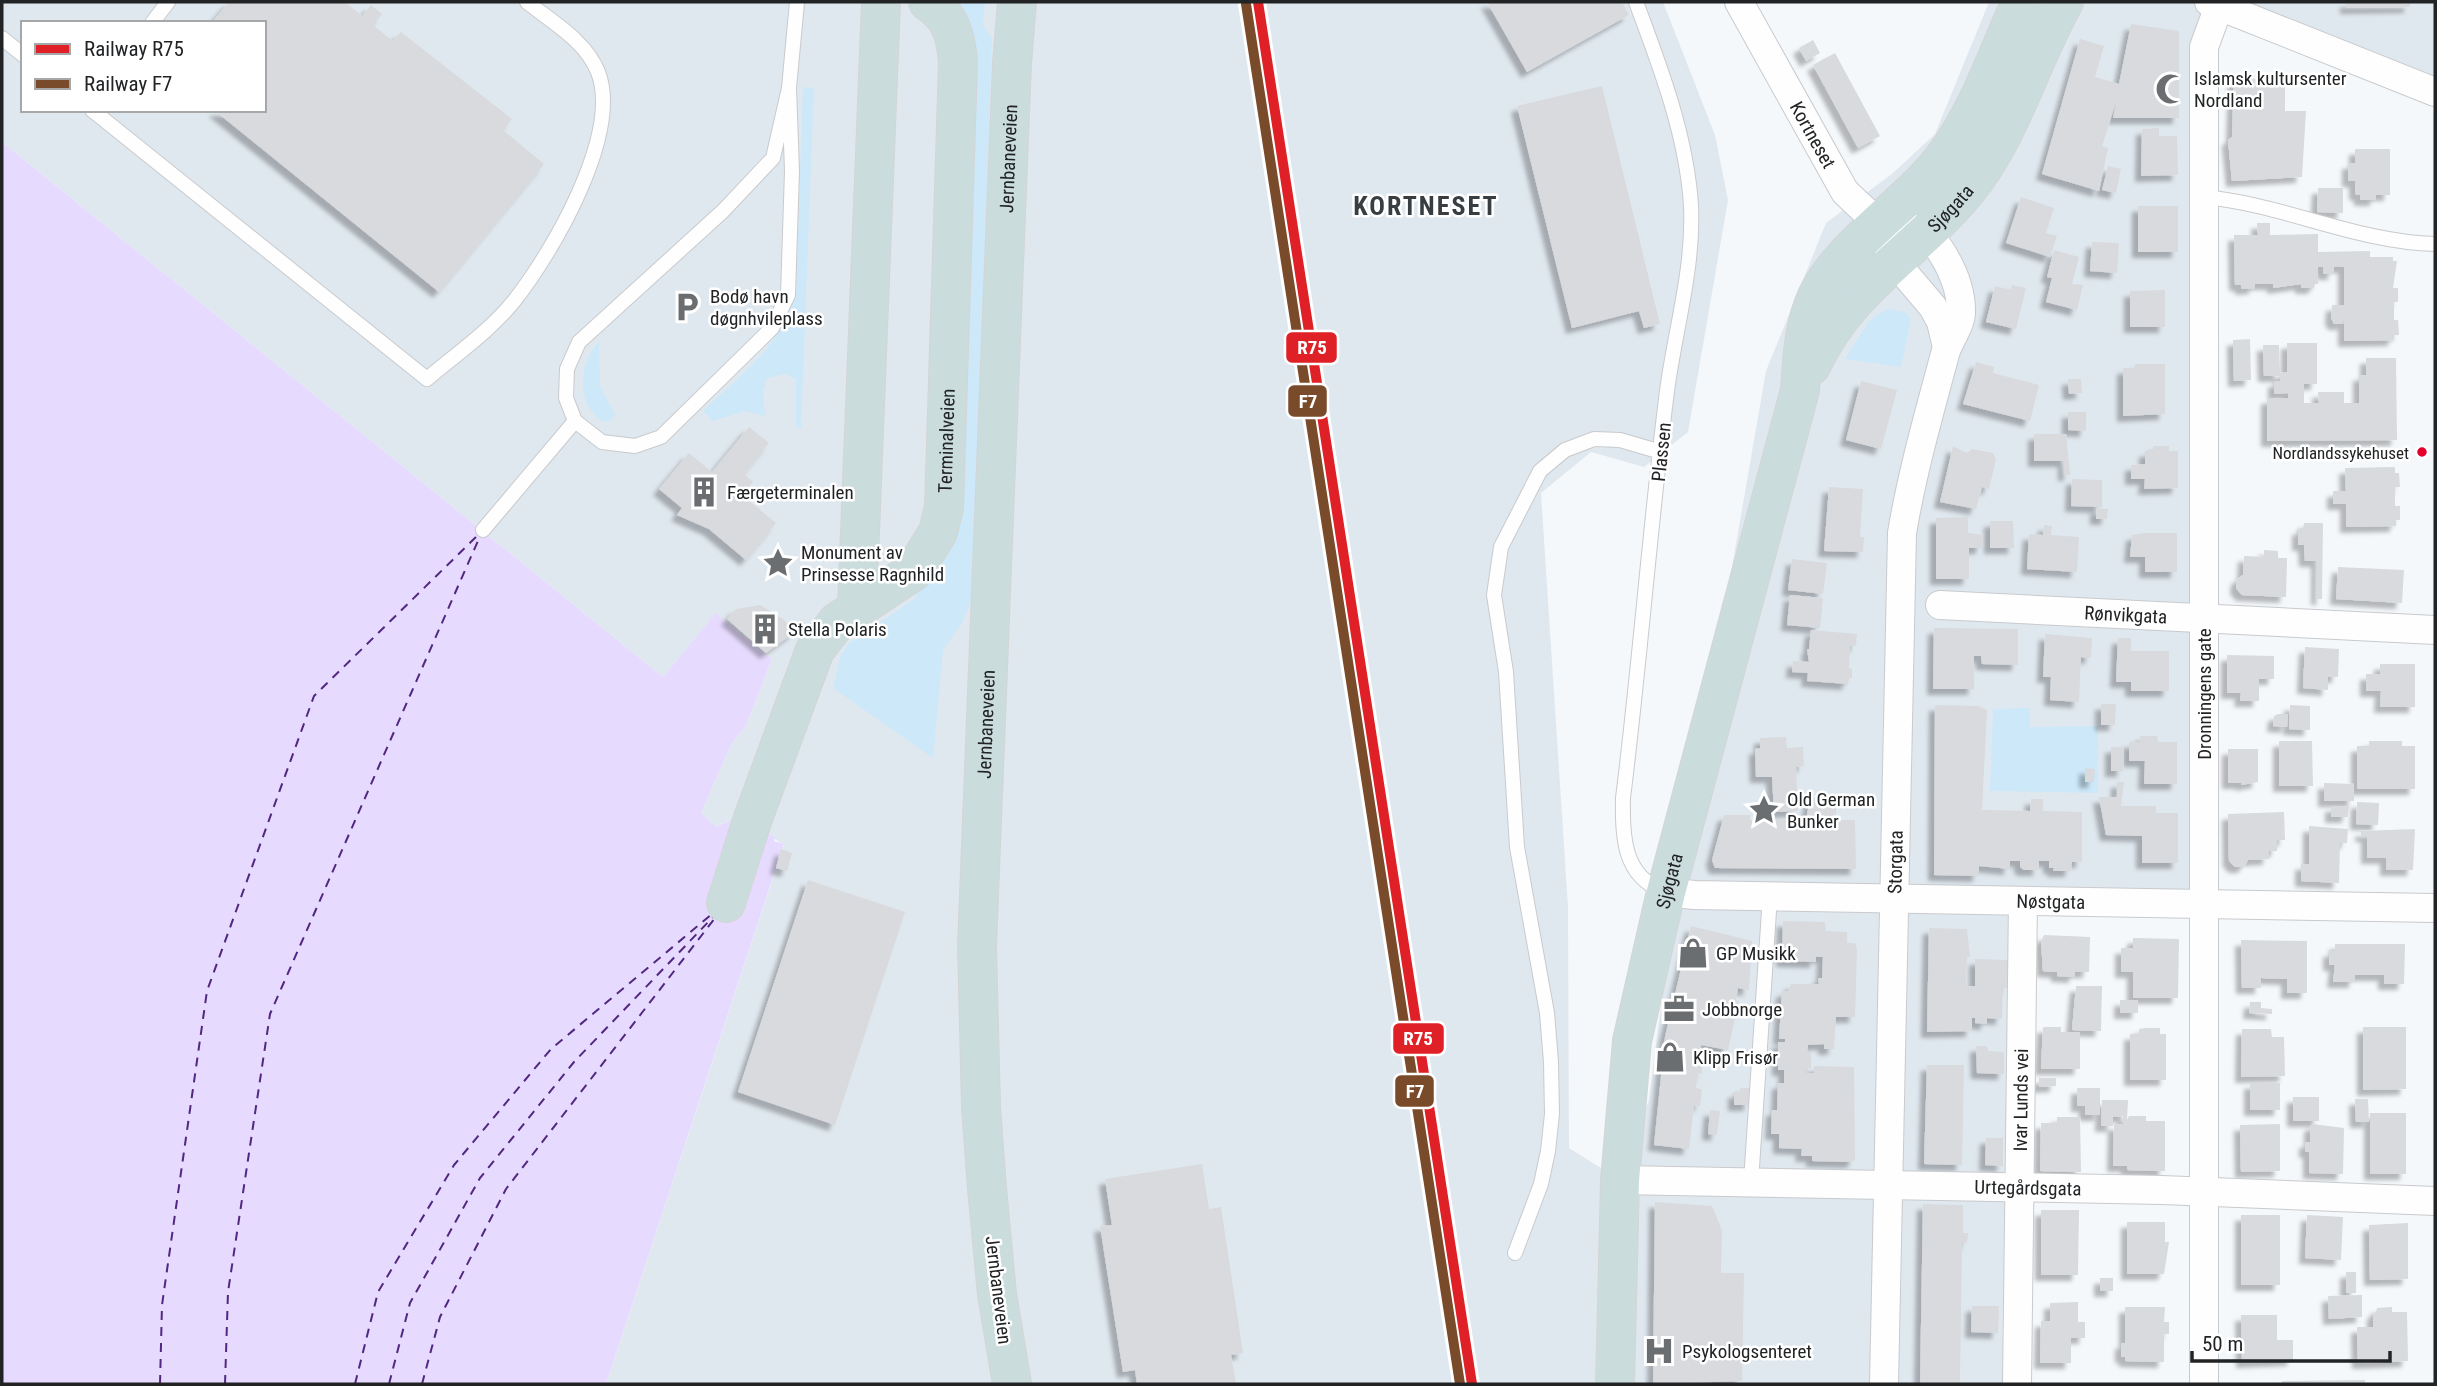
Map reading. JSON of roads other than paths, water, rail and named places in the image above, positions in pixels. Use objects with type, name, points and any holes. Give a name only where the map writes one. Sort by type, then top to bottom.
[{"type":"highway","points":[[857,608],[881,2]]},
{"type":"highway","name":"Jernbaneveien","points":[[1005,2],[1012,63]]},
{"type":"highway","name":"Jernbaneveien","points":[[1012,1384],[997,1294],[987,1188],[981,1107],[977,946],[1012,63],[1017,2]]},
{"type":"highway","name":"Sjøgata","points":[[1800,390],[1805,332],[1814,303],[1830,276],[1878,223],[1909,199],[1948,153],[1965,124],[2021,2]]},
{"type":"highway","name":"Sjøgata","points":[[1615,1384],[1620,1180],[1632,1041],[1666,892],[1800,390],[1824,338],[1844,309],[1965,191],[1987,162],[2008,125],[2064,2]]},
{"type":"highway","name":"Terminalveien","points":[[726,903],[752,821],[815,650],[831,628],[914,571],[938,532],[944,507],[958,62],[951,25],[931,4]]},
{"type":"street","name":"Kortneset","points":[[1739,2],[1845,192],[1878,223],[1894,261],[1933,307],[1941,322],[1947,347]]},
{"type":"street","points":[[2215,3],[2435,92]]},
{"type":"street","name":"Dronningens gate","points":[[2204,1384],[2204,47],[2215,3]]},
{"type":"street","points":[[1878,223],[1926,231]]},
{"type":"street","name":"Storgata","points":[[1884,1384],[1902,533],[1909,488],[1947,347],[1961,316],[1959,298],[1948,264],[1926,231]]},
{"type":"street","name":"Rønvikgata","points":[[1940,605],[2435,630]]},
{"type":"street","name":"Nøstgata","points":[[1666,892],[2435,908]]},
{"type":"street","name":"Ivar Lunds vei","points":[[2017,1384],[2023,901]]},
{"type":"street","name":"Urtegårdsgata","points":[[1620,1180],[2204,1191],[2435,1201]]},
{"type":"lane","points":[[154,21],[168,2]]},
{"type":"lane","points":[[94,112],[427,379],[513,302],[561,229],[593,162],[603,114],[599,73],[583,47],[527,2]]},
{"type":"lane","points":[[789,88],[773,158],[723,211],[579,342],[567,369],[566,398],[575,421],[596,438],[615,446],[635,446],[661,437],[772,328],[788,295],[792,171],[789,88],[797,2]]},
{"type":"lane","name":"Plassen","points":[[1636,2],[1667,90],[1687,173],[1691,208],[1690,243],[1661,452],[1623,826],[1626,850],[1633,868],[1653,887],[1666,892]]},
{"type":"lane","points":[[2,38],[21,53]]},
{"type":"lane","points":[[2204,197],[2292,213],[2341,229],[2415,243],[2435,244]]},
{"type":"lane","points":[[482,530],[575,421]]},
{"type":"lane","points":[[1515,1253],[1541,1184],[1551,1126],[1552,1088],[1548,1013],[1517,847],[1506,672],[1494,595],[1501,547],[1540,471],[1565,450],[1594,439],[1620,440],[1661,452]]},
{"type":"lane","points":[[1751,1182],[1770,896]]},
{"type":"rail line","name":"R75","points":[[1258,2],[1472,1384]]},
{"type":"rail line","name":"F7","points":[[1246,4],[1460,1384]]},
{"type":"place","name":"Islamsk kultursenter Nordland","points":[[2171,89]]},
{"type":"place","name":"Bodø havn døgnhvileplass","points":[[687,307]]},
{"type":"place","name":"Nordlandssykehuset","points":[[2422,452]]},
{"type":"place","name":"Færgeterminalen","points":[[704,492]]},
{"type":"place","name":"Monument av Prinsesse Ragnhild","points":[[778,563]]},
{"type":"place","name":"Stella Polaris","points":[[765,629]]},
{"type":"place","name":"Old German Bunker","points":[[1764,810]]},
{"type":"place","name":"GP Musikk","points":[[1693,953]]},
{"type":"place","name":"Jobbnorge","points":[[1679,1009]]},
{"type":"place","name":"Klipp Frisør","points":[[1670,1057]]},
{"type":"place","name":"Psykologsenteret","points":[[1659,1351]]},
{"type":"district","name":"KORTNESET","points":[[1426,206]]}]
